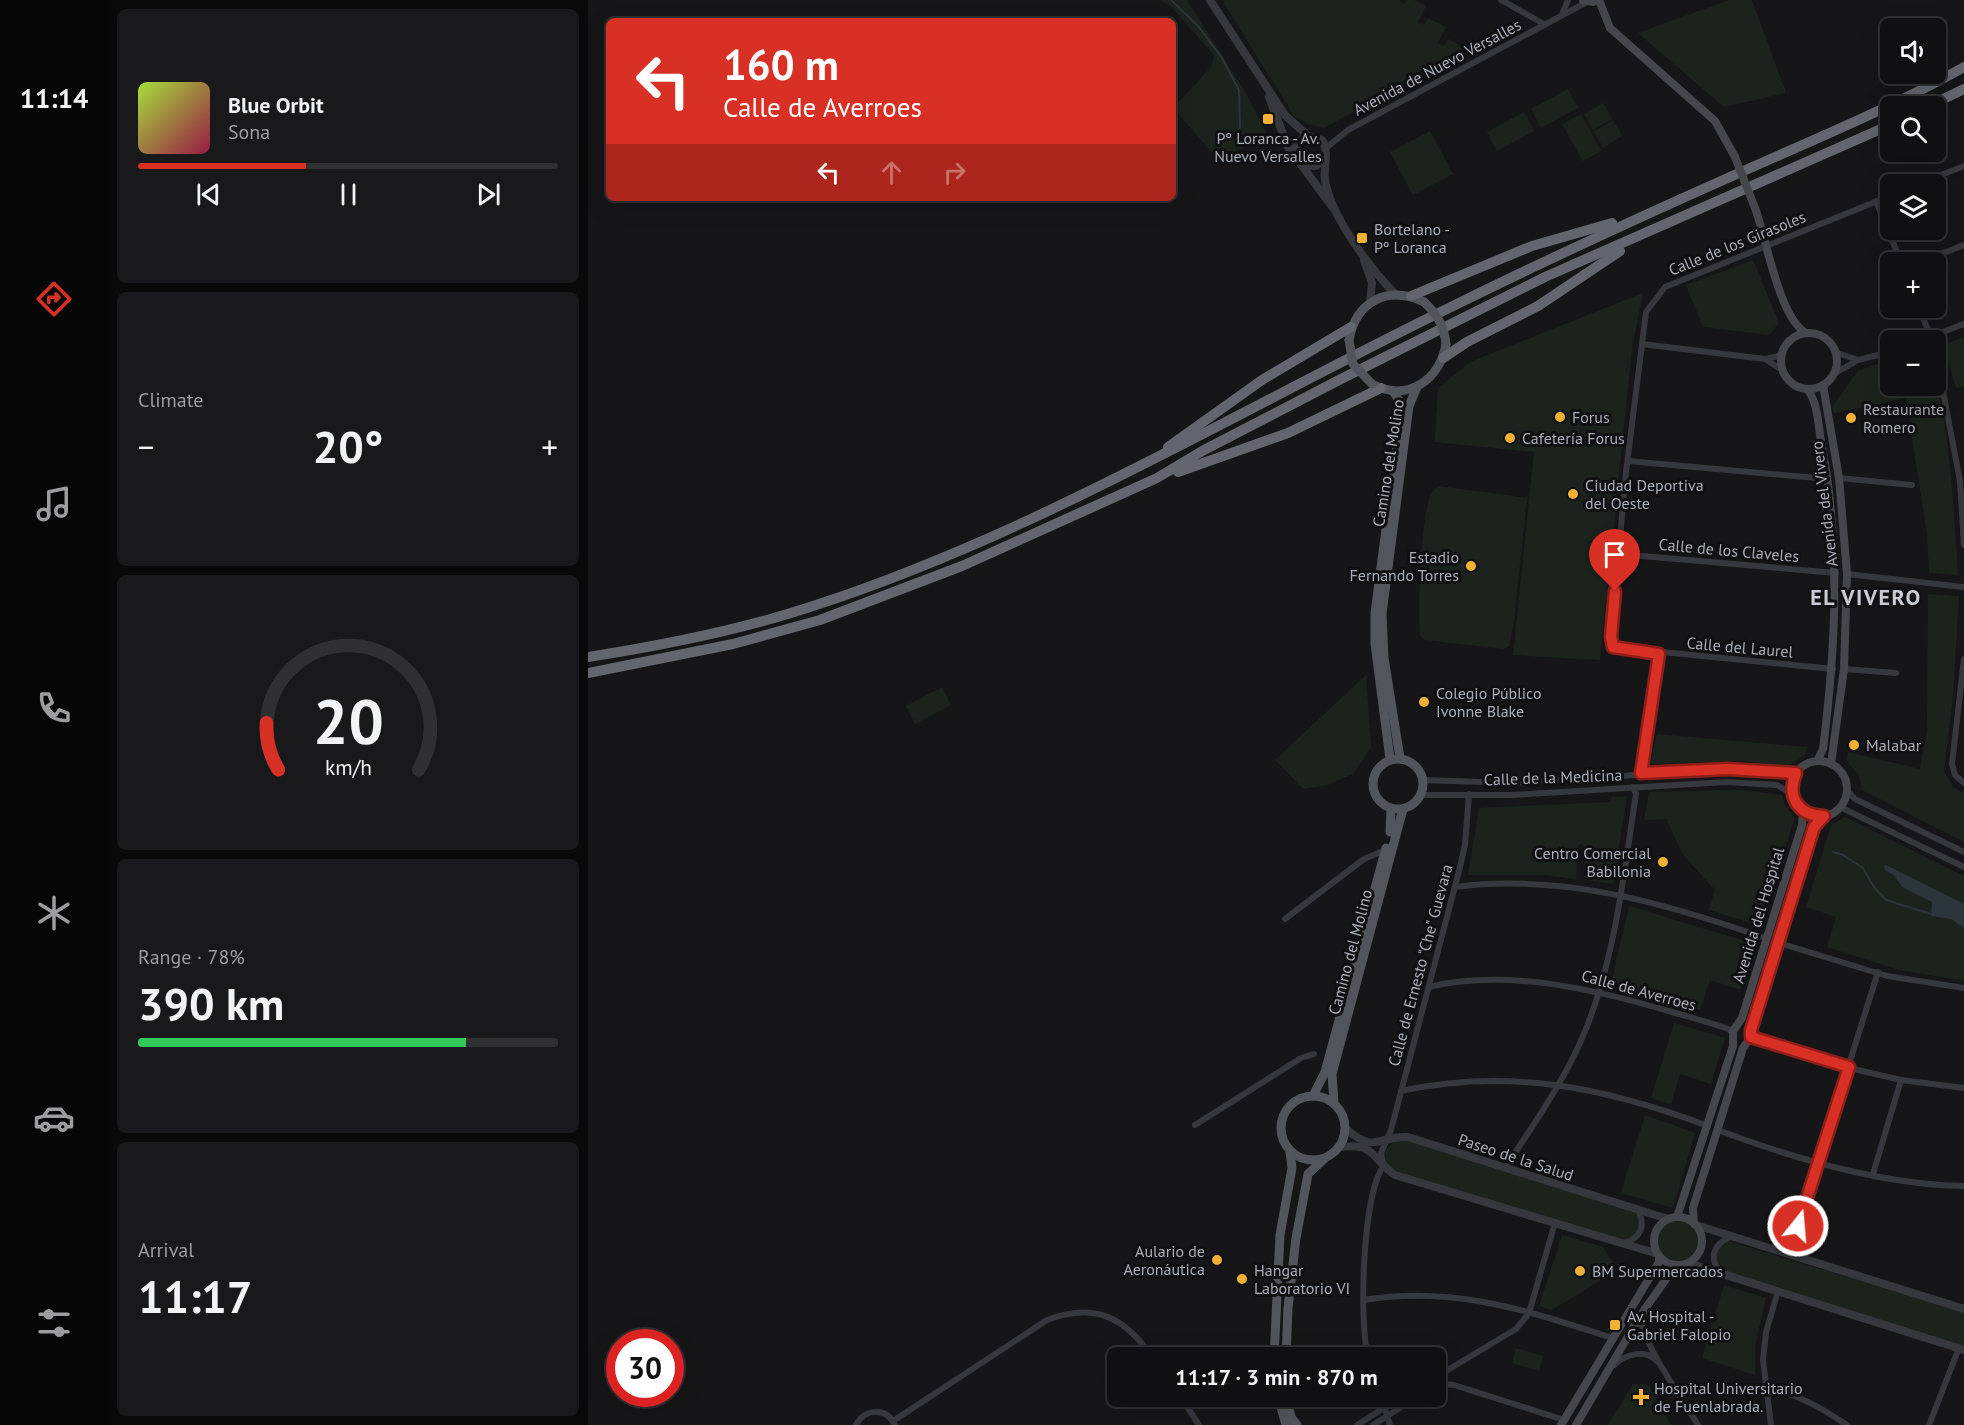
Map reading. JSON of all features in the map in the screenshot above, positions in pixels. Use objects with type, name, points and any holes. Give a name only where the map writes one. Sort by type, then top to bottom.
[{"type":"highway","points":[[588,657],[648,648],[732,630],[814,606],[892,579],[1005,532],[1150,462],[1447,308],[1638,218],[1914,95],[1964,67]]},
{"type":"highway","points":[[1946,98],[1964,89]]},
{"type":"highway","points":[[1157,478],[1204,450],[1493,302],[1880,129]]},
{"type":"highway","points":[[1411,296],[1532,246],[1631,217],[1638,218]]},
{"type":"highway","points":[[1443,358],[1467,342],[1538,306],[1648,233]]},
{"type":"highway","points":[[1150,462],[1156,454],[1262,380],[1351,327]]},
{"type":"highway","points":[[588,673],[723,646],[820,620],[962,566],[1157,478],[1259,445],[1377,386]]},
{"type":"main road","points":[[1585,1],[1599,0],[1610,28],[1715,121],[1735,157],[1755,208],[1764,245],[1791,316],[1806,333],[1824,338],[1835,352],[1837,363],[1834,374],[1823,385],[1807,389],[1796,386],[1782,370],[1783,352],[1791,340],[1806,333]]},
{"type":"main road","points":[[1395,294],[1411,296],[1424,302],[1436,313],[1444,330],[1446,344],[1443,358],[1429,379],[1417,387],[1393,391],[1377,386],[1353,364],[1349,340],[1351,327],[1356,316],[1370,302],[1395,294]]},
{"type":"main road","points":[[1791,316],[1791,340]]},
{"type":"main road","name":"Avenida del Vivero","points":[[1823,385],[1839,478],[1847,574],[1844,669],[1831,764]]},
{"type":"main road","name":"Camino del Molino","points":[[1395,759],[1384,658],[1382,614],[1409,406],[1417,387]]},
{"type":"main road","name":"Avenida del Vivero","points":[[1807,389],[1814,401],[1828,479],[1836,573],[1833,669],[1822,749],[1817,761]]},
{"type":"main road","name":"Camino del Molino","points":[[1393,391],[1400,402],[1399,431],[1375,613],[1375,644],[1395,759]]},
{"type":"main road","points":[[1395,759],[1415,765],[1423,780],[1421,795],[1412,805],[1403,809],[1391,808],[1375,795],[1373,784],[1375,773],[1381,765],[1395,759]]},
{"type":"main road","points":[[1817,761],[1831,764],[1842,773],[1847,790],[1840,807],[1824,816],[1813,816],[1803,812],[1796,804],[1792,794],[1796,773],[1803,765],[1817,761]]},
{"type":"main road","name":"Camino del Molino","points":[[1313,1096],[1325,1072],[1393,821],[1391,808]]},
{"type":"main road","name":"Camino del Molino","points":[[1334,1103],[1332,1074],[1403,809]]},
{"type":"main road","name":"Avenida del Hospital","points":[[1673,1218],[1708,1126],[1735,1032],[1802,825],[1803,812]]},
{"type":"main road","name":"Avenida del Hospital","points":[[1695,1225],[1693,1209],[1749,1036],[1776,942],[1814,827],[1824,816]]},
{"type":"main road","points":[[1745,1025],[1749,1036],[1739,1043],[1735,1032],[1745,1025]]},
{"type":"main road","points":[[1275,1347],[1280,1236],[1292,1168],[1290,1152],[1284,1142],[1282,1119],[1285,1112],[1297,1100],[1313,1096],[1334,1103],[1340,1110],[1346,1129],[1340,1146],[1308,1174],[1293,1261],[1287,1347]]},
{"type":"main road","points":[[1290,1152],[1312,1161],[1324,1159]]},
{"type":"main road","points":[[1563,1423],[1659,1262],[1654,1241],[1655,1232],[1673,1218],[1695,1225],[1702,1240],[1700,1250],[1688,1263],[1676,1265],[1658,1255]]},
{"type":"main road","points":[[1576,1425],[1640,1316],[1676,1265]]},
{"type":"main road","points":[[1281,1407],[1286,1425]]},
{"type":"main road","points":[[1289,1407],[1291,1417],[1297,1425]]},
{"type":"street","points":[[1210,0],[1285,115],[1308,136],[1317,137],[1326,148],[1325,182],[1338,212],[1361,252],[1395,294]]},
{"type":"street","points":[[1501,0],[1544,24]]},
{"type":"street","points":[[1563,13],[1568,0]]},
{"type":"street","name":"Avenida de Nuevo Versalles","points":[[1326,148],[1348,130],[1585,1]]},
{"type":"street","points":[[1262,82],[1280,129],[1297,159],[1338,212]]},
{"type":"street","points":[[1297,159],[1296,144],[1308,136]]},
{"type":"street","points":[[1303,165],[1316,166],[1325,158]]},
{"type":"street","points":[[1944,174],[1964,166]]},
{"type":"street","name":"Calle de los Girasoles","points":[[1611,643],[1628,461],[1646,312],[1665,286],[1880,200]]},
{"type":"street","points":[[1876,201],[1898,252]]},
{"type":"street","points":[[1946,252],[1964,245]]},
{"type":"street","points":[[1361,252],[1372,283],[1370,302]]},
{"type":"street","points":[[1946,332],[1964,324]]},
{"type":"street","points":[[1642,344],[1765,359],[1778,356],[1783,352]]},
{"type":"street","points":[[1835,352],[1858,360]]},
{"type":"street","points":[[1834,374],[1858,360],[1880,354]]},
{"type":"street","points":[[1765,359],[1782,370]]},
{"type":"street","points":[[1944,396],[1962,491],[1964,545]]},
{"type":"street","points":[[1628,461],[1828,479]]},
{"type":"street","points":[[1839,478],[1912,485]]},
{"type":"street","name":"Calle de los Claveles","points":[[1619,554],[1836,573]]},
{"type":"street","points":[[1847,574],[1909,583],[1964,587]]},
{"type":"street","name":"Calle del Laurel","points":[[1611,643],[1618,650],[1833,669]]},
{"type":"street","points":[[1641,773],[1659,654]]},
{"type":"street","points":[[1964,659],[1952,764],[1955,775],[1964,783]]},
{"type":"street","points":[[1844,669],[1896,673]]},
{"type":"street","points":[[1423,780],[1511,783],[1727,769],[1796,773]]},
{"type":"street","name":"Calle de la Medicina","points":[[1421,795],[1513,795],[1633,787],[1761,783],[1777,785],[1792,794]]},
{"type":"street","points":[[1505,1168],[1560,1084],[1581,1041],[1599,991],[1611,945],[1636,794],[1633,787]]},
{"type":"street","points":[[1847,790],[1855,799],[1964,852]]},
{"type":"street","name":"Calle de Ernesto \"Che\" Guevara","points":[[1387,1141],[1430,987],[1465,845],[1469,794]]},
{"type":"street","points":[[1840,807],[1964,867]]},
{"type":"street","name":"Camino del Molino","points":[[1285,919],[1364,859],[1385,850]]},
{"type":"street","points":[[1455,887],[1523,884],[1565,886],[1619,894],[1724,923],[1765,938]]},
{"type":"street","points":[[1776,942],[1910,981],[1964,988]]},
{"type":"street","points":[[1789,1255],[1878,972]]},
{"type":"street","name":"Calle de Averroes","points":[[1430,987],[1463,982],[1538,982],[1599,991],[1735,1032]]},
{"type":"street","points":[[1749,1036],[1849,1067],[1901,1080],[1964,1088]]},
{"type":"street","points":[[1195,1125],[1301,1058],[1314,1054]]},
{"type":"street","points":[[1401,1091],[1494,1080],[1560,1084],[1618,1096],[1708,1126]]},
{"type":"street","points":[[1874,1174],[1901,1080]]},
{"type":"street","name":"Paseo de la Salud","points":[[1346,1129],[1367,1142],[1379,1144],[1396,1136],[1408,1137],[1637,1209],[1673,1218]]},
{"type":"street","points":[[1718,1130],[1819,1162],[1874,1174],[1964,1186]]},
{"type":"street","points":[[1366,1347],[1363,1328],[1363,1300],[1367,1234],[1377,1180],[1384,1165],[1381,1153],[1387,1141]]},
{"type":"street","points":[[1340,1146],[1353,1145],[1376,1153],[1395,1175],[1658,1255]]},
{"type":"street","points":[[1623,1243],[1632,1241],[1640,1232],[1643,1219],[1637,1209]]},
{"type":"street","points":[[1446,1371],[1516,1329],[1529,1313],[1555,1223]]},
{"type":"street","points":[[1695,1225],[1964,1309]]},
{"type":"street","points":[[1721,1274],[1715,1267],[1713,1255],[1716,1245],[1730,1237]]},
{"type":"street","points":[[1688,1263],[1962,1349],[1929,1425]]},
{"type":"street","points":[[1771,1425],[1764,1360],[1766,1332],[1778,1292]]},
{"type":"street","points":[[1363,1300],[1438,1295],[1472,1298],[1613,1338]]},
{"type":"street","points":[[856,1425],[859,1419],[870,1412],[883,1412],[894,1423],[1047,1320],[1065,1313],[1085,1311],[1124,1323],[1145,1347]]},
{"type":"street","points":[[1640,1316],[1641,1325],[1698,1425]]},
{"type":"street","points":[[1611,1367],[1622,1357],[1644,1354],[1654,1358],[1666,1371]]},
{"type":"street","points":[[1446,1384],[1455,1385],[1563,1423]]},
{"type":"street","points":[[1767,1388],[1781,1390],[1823,1409],[1848,1425]]},
{"type":"street","points":[[1187,1407],[1199,1425]]},
{"type":"street","points":[[1357,1425],[1384,1407],[1390,1425]]},
{"type":"street","points":[[1373,1425],[1401,1407]]},
{"type":"shaded area","points":[[1161,0],[1187,0],[1247,95],[1268,136],[1218,159],[1176,111],[1176,105],[1212,66],[1214,55],[1173,9]]},
{"type":"shaded area","points":[[1222,0],[1399,0],[1404,4],[1406,0],[1414,0],[1426,6],[1418,22],[1424,25],[1428,18],[1446,27],[1438,43],[1444,46],[1448,39],[1467,49],[1324,128],[1310,125],[1294,116]]},
{"type":"shaded area","points":[[1729,0],[1752,0],[1786,93],[1724,107],[1638,33]]},
{"type":"shaded area","points":[[1568,89],[1578,108],[1541,128],[1531,109]]},
{"type":"shaded area","points":[[1603,103],[1612,119],[1593,130],[1584,114]]},
{"type":"shaded area","points":[[1524,112],[1534,131],[1497,151],[1487,132]]},
{"type":"shaded area","points":[[1581,114],[1601,151],[1583,161],[1562,124]]},
{"type":"shaded area","points":[[1613,120],[1622,136],[1603,148],[1594,131]]},
{"type":"shaded area","points":[[1430,131],[1453,174],[1413,195],[1390,152]]},
{"type":"shaded area","points":[[1753,260],[1779,323],[1769,335],[1703,327],[1686,285]]},
{"type":"shaded area","name":"Ciudad Deportiva del Oeste","points":[[1643,293],[1632,349],[1600,660],[1513,655],[1534,452],[1435,442],[1438,388],[1470,362]]},
{"type":"shaded area","points":[[1964,337],[1964,387],[1956,388],[1946,355],[1946,344]]},
{"type":"shaded area","points":[[1880,363],[1880,396],[1940,396],[1948,448],[1958,575],[1929,573],[1927,535],[1906,398],[1834,413],[1832,407],[1858,371]]},
{"type":"shaded area","name":"Estadio Fernando Torres","points":[[1439,486],[1527,498],[1514,621],[1509,646],[1503,649],[1425,640],[1420,635],[1419,605],[1425,519],[1432,492]]},
{"type":"shaded area","points":[[1928,594],[1959,596],[1953,697],[1944,771],[1953,787],[1964,793],[1964,842],[1862,790],[1859,776],[1847,761],[1848,752],[1920,769],[1927,731]]},
{"type":"shaded area","points":[[1366,675],[1371,747],[1354,773],[1328,785],[1303,789],[1275,760]]},
{"type":"shaded area","points":[[942,687],[951,705],[915,724],[906,706]]},
{"type":"shaded area","points":[[1657,734],[1807,747],[1805,755],[1789,767],[1742,761],[1650,764]]},
{"type":"shaded area","points":[[1740,790],[1782,795],[1785,805],[1795,818],[1760,926],[1709,910],[1715,890],[1683,855],[1666,819],[1644,820],[1649,792]]},
{"type":"shaded area","points":[[1627,796],[1613,884],[1586,880],[1583,844],[1578,845],[1576,879],[1543,875],[1468,875],[1479,808],[1611,802],[1611,797]]},
{"type":"shaded area","points":[[1845,817],[1964,876],[1964,981],[1899,970],[1827,947],[1836,917],[1806,907],[1831,825]]},
{"type":"shaded area","points":[[1886,865],[1964,904],[1964,928],[1951,919],[1931,916],[1932,902],[1902,887],[1895,876],[1885,870]]},
{"type":"shaded area","points":[[1629,906],[1755,944],[1740,990],[1710,980],[1700,1010],[1611,984]]},
{"type":"shaded area","points":[[1674,1023],[1725,1038],[1711,1084],[1680,1074],[1671,1104],[1651,1098]]},
{"type":"shaded area","points":[[1645,1115],[1695,1133],[1673,1208],[1621,1193]]},
{"type":"shaded area","points":[[1406,1140],[1635,1211],[1641,1221],[1639,1229],[1633,1237],[1621,1240],[1399,1172],[1387,1165],[1385,1151],[1394,1141]]},
{"type":"shaded area","points":[[1678,1217],[1695,1224],[1702,1241],[1695,1258],[1678,1265],[1661,1258],[1654,1241],[1661,1224]]},
{"type":"shaded area","points":[[1562,1235],[1603,1247],[1617,1270],[1552,1310],[1539,1306]]},
{"type":"shaded area","points":[[1728,1241],[1964,1312],[1964,1347],[1723,1271],[1715,1261],[1717,1250]]},
{"type":"shaded area","points":[[1724,1285],[1766,1298],[1755,1346],[1755,1375],[1702,1358]]},
{"type":"shaded area","points":[[1516,1348],[1543,1356],[1539,1371],[1512,1363]]},
{"type":"shaded area","points":[[1633,1384],[1648,1385],[1671,1425],[1608,1425]]},
{"type":"waterway","points":[[1171,0],[1198,26],[1222,58],[1239,90],[1240,128]]},
{"type":"waterway","points":[[1833,852],[1843,855],[1863,868],[1874,887],[1886,900],[1931,914]]},
{"type":"place","name":"Pº Loranca - Av. Nuevo Versalles","points":[[1268,119]]},
{"type":"place","name":"Bortelano - Pº Loranca","points":[[1362,238]]},
{"type":"place","name":"Forus","points":[[1560,417]]},
{"type":"place","name":"Restaurante Romero","points":[[1851,418]]},
{"type":"place","name":"Cafetería Forus","points":[[1510,438]]},
{"type":"place","name":"Ciudad Deportiva del Oeste","points":[[1573,494]]},
{"type":"place","name":"Estadio Fernando Torres","points":[[1471,566]]},
{"type":"place","name":"Colegio Público Ivonne Blake","points":[[1424,702]]},
{"type":"place","name":"Malabar","points":[[1854,745]]},
{"type":"place","name":"Centro Comercial Babilonia","points":[[1663,862]]},
{"type":"place","name":"Aulario de Aeronáutica","points":[[1217,1260]]},
{"type":"place","name":"BM Supermercados","points":[[1580,1271]]},
{"type":"place","name":"Hangar Laboratorio VI","points":[[1242,1279]]},
{"type":"place","name":"Av. Hospital - Gabriel Falopio","points":[[1615,1325]]},
{"type":"place","name":"Hospital Universitario de Fuenlabrada.","points":[[1641,1397]]},
{"type":"district","name":"EL VIVERO","points":[[1866,597]]},
{"type":"route","points":[[1615,591],[1611,637],[1613,647],[1618,650],[1659,654],[1641,773],[1727,769],[1796,773],[1792,783],[1792,794],[1796,804],[1803,812],[1813,816],[1824,816],[1814,827],[1751,1021],[1751,1037],[1849,1067],[1798,1226]]}]
